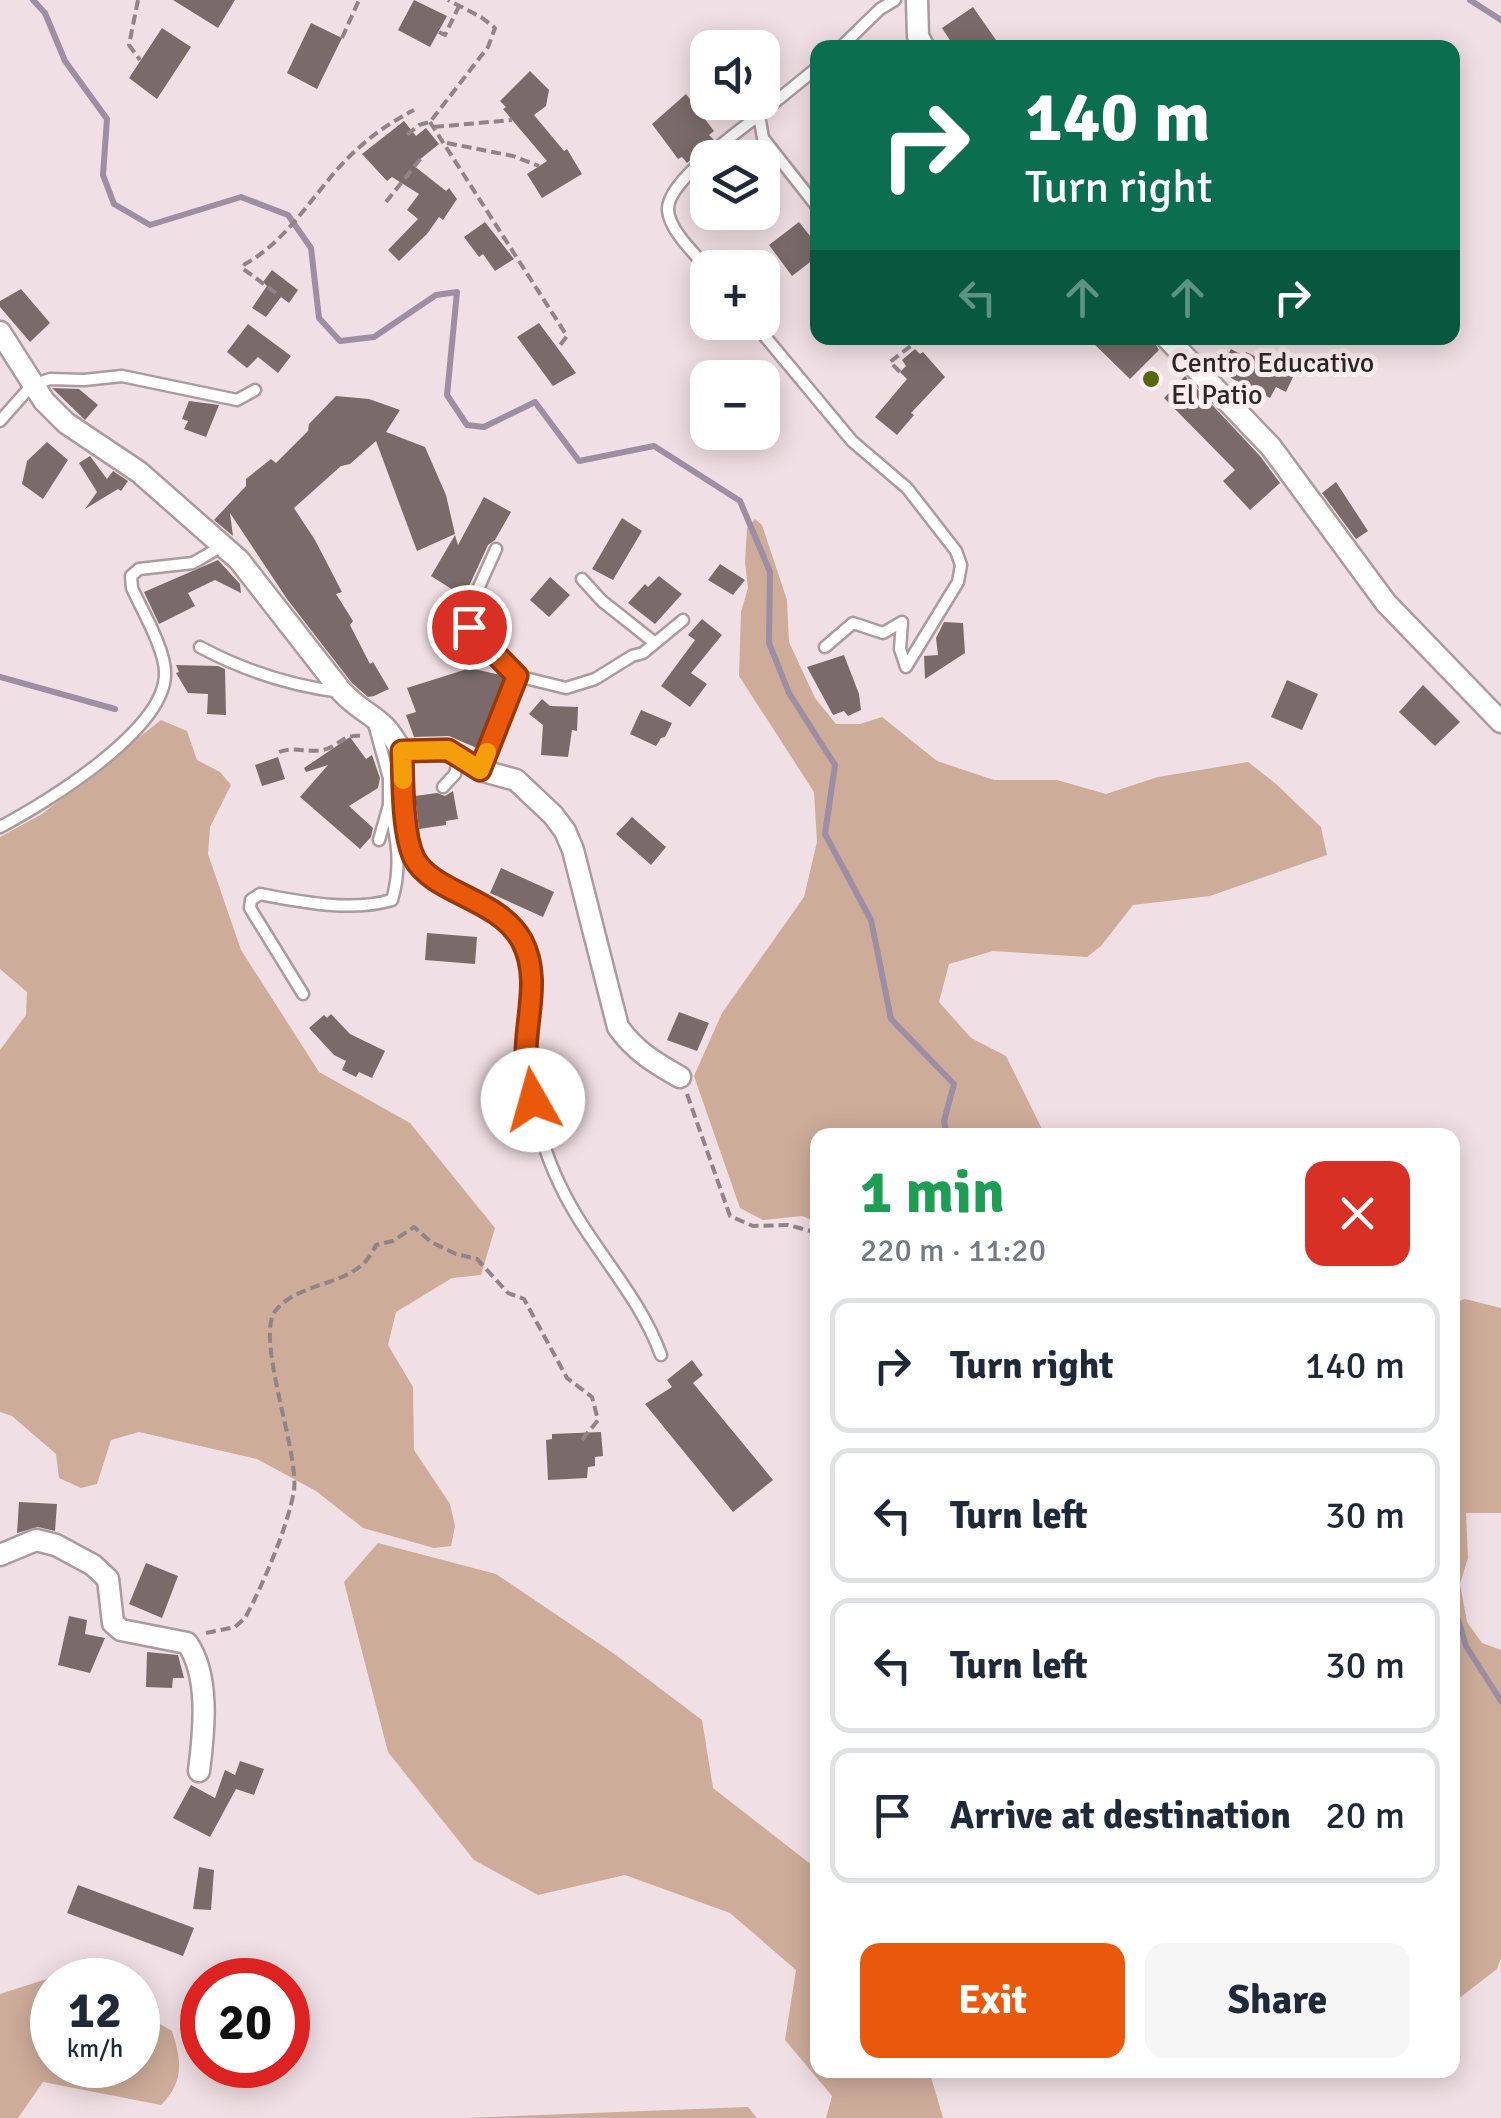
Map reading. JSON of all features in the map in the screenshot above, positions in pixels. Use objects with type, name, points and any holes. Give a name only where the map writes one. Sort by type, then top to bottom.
[{"type":"street","points":[[917,0],[920,40]]},
{"type":"street","points":[[0,332],[44,401],[66,423],[139,472],[223,546],[275,603],[304,647],[342,692],[356,707],[371,713],[390,729],[402,751],[448,750],[480,770],[516,780],[536,797],[565,831],[591,914],[618,1026],[648,1059],[680,1078]]},
{"type":"street","points":[[1174,345],[1271,447],[1386,603],[1501,722]]},
{"type":"street","points":[[0,1555],[36,1540],[74,1553],[108,1579],[113,1623],[120,1630],[186,1642],[196,1656],[202,1702],[199,1770]]},
{"type":"lane","points":[[848,40],[895,0]]},
{"type":"lane","points":[[780,98],[810,74]]},
{"type":"lane","points":[[693,250],[675,228],[668,212],[670,201],[701,162],[753,120]]},
{"type":"lane","points":[[760,120],[763,138],[810,198]]},
{"type":"lane","points":[[768,340],[852,441],[907,488],[956,551],[961,565],[948,602],[906,667],[900,648],[902,622],[876,633],[854,623],[825,646]]},
{"type":"lane","points":[[0,421],[32,384],[50,379],[122,376],[238,400],[255,390]]},
{"type":"lane","points":[[0,827],[116,753],[160,697],[166,679],[165,664],[132,588],[131,576],[139,569],[193,563],[223,546]]},
{"type":"lane","points":[[496,548],[465,618],[482,643],[517,676],[566,688],[595,679],[655,644],[683,620]]},
{"type":"lane","points":[[582,579],[602,601],[655,644]]},
{"type":"lane","points":[[200,647],[225,661],[310,689],[342,692]]},
{"type":"lane","points":[[480,770],[517,676]]},
{"type":"lane","points":[[303,994],[250,908],[251,900],[260,894],[310,903],[376,905],[392,900],[398,881],[399,850],[389,804],[389,778],[371,713]]},
{"type":"lane","points":[[402,751],[409,837],[415,859],[450,888],[480,902],[508,922],[526,952],[532,994],[526,1064],[544,1140],[560,1186],[651,1327],[661,1355]]},
{"type":"lane","points":[[443,787],[456,774],[459,758]]},
{"type":"lane","points":[[380,840],[389,804]]},
{"type":"path","points":[[138,0],[129,45],[140,60]]},
{"type":"path","points":[[342,38],[358,0]]},
{"type":"path","points":[[432,124],[488,47],[495,28],[448,0]]},
{"type":"path","points":[[439,32],[445,35],[458,3]]},
{"type":"path","points":[[276,293],[242,268],[245,264],[272,245],[346,159],[378,130],[414,110]]},
{"type":"path","points":[[407,135],[419,125],[512,120]]},
{"type":"path","points":[[432,124],[567,336],[558,348]]},
{"type":"path","points":[[444,142],[513,156],[539,166]]},
{"type":"path","points":[[386,202],[422,158]]},
{"type":"path","points":[[900,372],[890,362],[912,345]]},
{"type":"path","points":[[279,752],[287,748],[322,750],[346,736],[377,736]]},
{"type":"path","points":[[680,1078],[730,1216],[753,1226],[788,1224],[810,1231]]},
{"type":"path","points":[[168,1638],[185,1629],[216,1633],[235,1627],[245,1618],[278,1540],[294,1488],[286,1422],[270,1346],[269,1328],[275,1311],[305,1291],[363,1264],[376,1246],[414,1227],[431,1242],[477,1260],[508,1293],[524,1299],[567,1378],[592,1397],[598,1420],[582,1440]]},
{"type":"shaded area","points":[[755,519],[762,525],[787,600],[789,642],[815,698],[836,724],[860,724],[882,717],[937,761],[994,780],[1057,780],[1106,794],[1158,777],[1248,762],[1321,827],[1327,855],[1210,896],[1133,905],[1101,946],[1087,957],[993,951],[949,964],[939,1002],[971,1038],[1006,1056],[1042,1128],[810,1128],[810,1219],[802,1216],[763,1220],[740,1208],[694,1076],[722,1013],[804,897],[817,842],[814,792],[739,676],[741,612],[748,588],[747,528]]},
{"type":"shaded area","points":[[161,720],[187,731],[197,760],[220,772],[231,785],[210,827],[208,854],[241,950],[319,1072],[410,1123],[495,1228],[481,1275],[452,1278],[396,1312],[388,1345],[413,1387],[414,1450],[450,1504],[455,1526],[451,1546],[434,1548],[363,1528],[316,1491],[257,1459],[139,1432],[111,1440],[97,1484],[81,1488],[59,1478],[56,1454],[12,1416],[0,1412],[0,1050],[26,1015],[27,992],[0,969],[0,837],[42,814]]},
{"type":"shaded area","points":[[1460,1301],[1501,1308],[1501,1513],[1466,1513],[1468,1558],[1460,1584]]},
{"type":"shaded area","points":[[378,1543],[496,1574],[613,1653],[702,1720],[713,1788],[810,1864],[810,2070],[785,2040],[796,1970],[730,1913],[625,1875],[538,1895],[474,1860],[388,1752],[344,1582]]},
{"type":"shaded area","points":[[1460,1584],[1467,1622],[1482,1643],[1501,1650],[1501,1958],[1497,1969],[1460,1998]]},
{"type":"shaded area","points":[[30,1984],[30,2088],[39,2088],[18,2118],[0,2118],[0,1994]]},
{"type":"shaded area","points":[[160,2024],[172,2031],[179,2062],[174,2088],[161,2105],[74,2088],[160,2088]]},
{"type":"shaded area","points":[[817,2078],[931,2078],[943,2118],[826,2118],[832,2096]]},
{"type":"shaded area","points":[[748,2107],[757,2118],[465,2118]]},
{"type":"building","points":[[173,0],[235,0],[218,28]]},
{"type":"building","points":[[414,0],[447,16],[430,47],[398,30]]},
{"type":"building","points":[[973,7],[996,40],[950,40],[942,28]]},
{"type":"building","points":[[311,23],[342,38],[317,89],[287,73]]},
{"type":"building","points":[[162,28],[191,47],[157,99],[129,78]]},
{"type":"building","points":[[530,71],[549,90],[546,106],[534,115],[564,151],[567,149],[582,174],[542,198],[527,174],[547,161],[500,101]]},
{"type":"building","points":[[686,94],[690,99],[690,120],[706,120],[714,131],[709,135],[714,140],[690,140],[687,163],[682,157],[678,159],[652,124]]},
{"type":"building","points":[[404,121],[416,136],[426,128],[439,144],[413,165],[446,191],[449,188],[457,199],[443,220],[439,217],[399,261],[388,250],[418,219],[407,210],[419,194],[392,177],[387,181],[362,154]]},
{"type":"building","points":[[485,222],[514,259],[495,271],[464,237]]},
{"type":"building","points":[[799,222],[810,236],[810,262],[792,276],[780,260],[780,250],[773,250],[769,245]]},
{"type":"building","points":[[272,270],[298,290],[289,303],[281,297],[266,317],[252,308],[267,286],[263,282]]},
{"type":"building","points":[[21,289],[50,323],[30,342],[0,307],[0,301]]},
{"type":"building","points":[[539,323],[576,373],[553,386],[517,337]]},
{"type":"building","points":[[248,324],[291,356],[278,373],[258,357],[247,368],[227,352]]},
{"type":"building","points":[[1095,345],[1156,345],[1159,350],[1130,379]]},
{"type":"building","points":[[915,349],[923,352],[945,377],[911,413],[914,415],[897,435],[875,417],[907,379],[900,372],[906,366],[902,360]]},
{"type":"building","points":[[1231,349],[1294,375],[1286,392],[1276,387],[1270,398],[1231,378],[1234,373],[1222,367]]},
{"type":"building","points":[[1185,376],[1280,483],[1250,510],[1223,481],[1235,470],[1164,398]]},
{"type":"building","points":[[52,388],[79,389],[98,405],[85,420]]},
{"type":"building","points":[[336,396],[369,399],[400,410],[386,432],[425,447],[446,495],[455,534],[417,551],[376,441],[294,508],[342,592],[336,594],[353,621],[350,625],[370,664],[373,662],[389,689],[368,697],[352,683],[287,599],[230,513],[233,536],[214,520],[246,486],[246,479],[271,459],[276,463]]},
{"type":"building","points":[[189,401],[219,405],[206,437],[184,429],[188,421],[182,419]]},
{"type":"building","points":[[47,442],[68,460],[43,499],[22,484],[27,461]]},
{"type":"building","points":[[90,456],[107,479],[113,471],[128,481],[121,491],[118,489],[85,509],[97,492],[79,463]]},
{"type":"building","points":[[1336,482],[1368,531],[1356,539],[1322,493]]},
{"type":"building","points":[[484,497],[511,512],[488,545],[464,597],[431,576],[455,535],[458,545]]},
{"type":"building","points":[[622,518],[642,531],[613,580],[592,569]]},
{"type":"building","points":[[218,560],[240,584],[241,593],[215,580],[188,593],[195,606],[159,624],[144,592]]},
{"type":"building","points":[[720,564],[745,580],[733,595],[708,580]]},
{"type":"building","points":[[659,576],[682,594],[655,624],[628,603],[645,584],[648,587]]},
{"type":"building","points":[[550,577],[570,595],[549,617],[530,600]]},
{"type":"building","points":[[702,619],[722,635],[691,673],[707,684],[690,707],[661,686],[695,640],[688,635]]},
{"type":"building","points":[[944,622],[963,623],[965,653],[925,679],[924,656],[938,655],[936,638]]},
{"type":"building","points":[[844,655],[861,710],[848,716],[844,711],[833,715],[807,667]]},
{"type":"building","points":[[176,665],[225,669],[226,715],[207,714],[208,694],[188,693],[176,673]]},
{"type":"building","points":[[465,667],[505,676],[479,749],[449,736],[414,737],[406,715],[416,712],[407,688]]},
{"type":"building","points":[[1287,680],[1318,694],[1302,730],[1271,717]]},
{"type":"building","points":[[1423,685],[1460,722],[1435,746],[1399,712]]},
{"type":"building","points":[[542,699],[550,706],[578,707],[577,731],[572,730],[568,757],[541,755],[543,725],[529,714]]},
{"type":"building","points":[[641,710],[672,723],[656,746],[630,734]]},
{"type":"building","points":[[350,737],[366,759],[372,755],[380,778],[378,788],[349,806],[373,828],[371,837],[360,849],[300,797],[328,765],[306,772],[304,768]]},
{"type":"building","points":[[278,757],[285,779],[262,786],[255,765]]},
{"type":"building","points":[[453,791],[458,819],[419,829],[415,796],[445,796]]},
{"type":"building","points":[[632,817],[666,847],[651,865],[616,834]]},
{"type":"building","points":[[501,868],[554,892],[543,917],[490,893]]},
{"type":"building","points":[[427,933],[477,937],[475,964],[425,960]]},
{"type":"building","points":[[679,1012],[709,1023],[697,1051],[667,1040]]},
{"type":"building","points":[[331,1014],[350,1034],[385,1051],[372,1078],[359,1072],[356,1077],[342,1070],[346,1061],[334,1055],[309,1028]]},
{"type":"building","points":[[692,1360],[703,1375],[693,1383],[773,1480],[733,1512],[645,1404],[672,1387],[667,1380]]},
{"type":"building","points":[[601,1432],[603,1456],[595,1457],[595,1466],[588,1467],[587,1478],[548,1480],[546,1440],[552,1439],[552,1434]]},
{"type":"building","points":[[19,1502],[57,1504],[55,1531],[38,1527],[17,1533]]},
{"type":"building","points":[[146,1563],[178,1576],[162,1618],[129,1604]]},
{"type":"building","points":[[69,1616],[87,1620],[85,1634],[105,1638],[90,1673],[58,1665]]},
{"type":"building","points":[[147,1652],[178,1655],[184,1678],[173,1678],[172,1688],[146,1687]]},
{"type":"building","points":[[240,1761],[264,1769],[254,1795],[236,1789],[210,1837],[173,1818],[191,1785],[215,1798],[225,1770],[235,1775]]},
{"type":"building","points":[[199,1867],[214,1870],[211,1910],[193,1909]]},
{"type":"building","points":[[78,1885],[194,1928],[183,1956],[67,1913]]},
{"type":"waterway","points":[[33,0],[45,13],[65,61],[107,119],[103,175],[114,204],[150,225],[241,197],[288,215],[311,248],[319,318],[340,341],[374,337],[436,295],[457,292],[447,395],[467,425],[484,427],[535,402],[579,461],[654,446],[740,501],[770,572],[769,643],[789,693],[835,765],[825,834],[871,920],[891,1019],[954,1084],[946,1128]]},
{"type":"waterway","points":[[1470,0],[1501,20]]},
{"type":"waterway","points":[[0,677],[115,709]]},
{"type":"waterway","points":[[1460,1626],[1466,1646],[1501,1701]]},
{"type":"slow traffic","points":[[403,780],[402,751],[448,750],[480,770],[487,752]]},
{"type":"place","name":"Centro Educativo El Patio","points":[[1151,379]]},
{"type":"route","points":[[469,627],[517,676],[480,770],[448,750],[402,751],[409,837],[415,859],[428,872],[508,922],[520,938],[531,974],[526,1064],[533,1100]]}]
